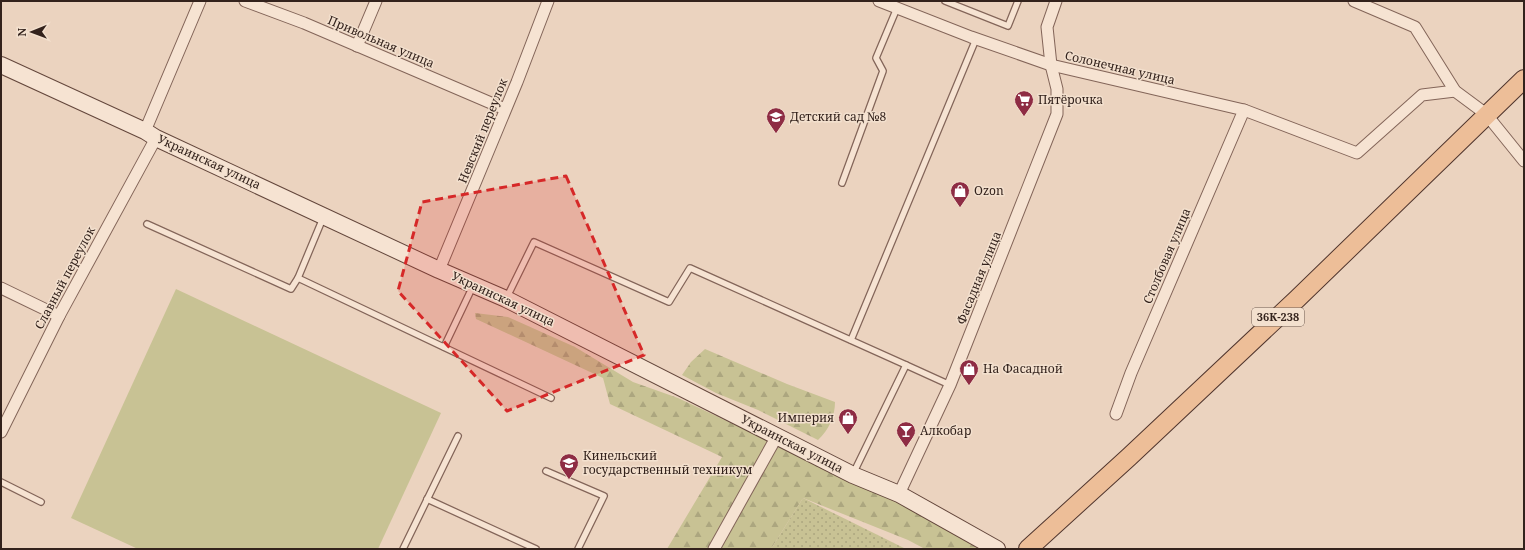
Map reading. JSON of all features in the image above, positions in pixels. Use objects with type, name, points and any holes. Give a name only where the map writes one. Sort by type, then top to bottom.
[{"type":"main road","name":"Украинская улица","points":[[1,65],[506,300],[853,474],[899,494],[997,549]]},
{"type":"main road","name":"36К-238","points":[[1028,549],[1129,457],[1297,299],[1486,114],[1524,79]]},
{"type":"street","name":"Славный переулок","points":[[1,432],[150,134],[200,1]]},
{"type":"street","name":"Привольная улица","points":[[245,1],[304,23],[506,109]]},
{"type":"street","points":[[357,46],[376,1]]},
{"type":"street","name":"Невский переулок","points":[[440,270],[506,109],[548,1]]},
{"type":"street","name":"Солонечная улица","points":[[879,1],[976,39],[1051,65],[1244,110],[1357,153],[1422,95],[1455,91]]},
{"type":"street","name":"Фасадная улица","points":[[899,494],[950,385],[1057,114],[1057,89],[1051,65],[1047,27],[1056,1]]},
{"type":"street","points":[[1354,1],[1415,27],[1455,91],[1486,114],[1524,161]]},
{"type":"street","name":"Столбовая улица","points":[[1116,414],[1131,374],[1244,110]]},
{"type":"street","points":[[1,288],[59,316]]},
{"type":"street","points":[[714,549],[777,436]]},
{"type":"lane","points":[[945,1],[1008,26],[1018,1]]},
{"type":"lane","points":[[842,183],[883,71],[876,58],[896,8]]},
{"type":"lane","points":[[851,340],[976,39]]},
{"type":"lane","points":[[147,224],[290,289],[298,278],[324,215]]},
{"type":"lane","points":[[506,300],[534,242],[669,302],[690,268],[950,385]]},
{"type":"lane","points":[[298,278],[551,398]]},
{"type":"lane","points":[[444,347],[474,285]]},
{"type":"lane","points":[[853,474],[906,365]]},
{"type":"lane","points":[[403,549],[458,436]]},
{"type":"lane","points":[[546,470],[604,496],[578,549]]},
{"type":"lane","points":[[1,482],[41,502]]},
{"type":"lane","points":[[427,499],[536,549]]},
{"type":"highlighted area","points":[[566,176],[644,355],[507,411],[398,291],[422,202]]},
{"type":"green space","points":[[176,289],[441,413],[378,549],[138,549],[71,518]]},
{"type":"green space","points":[[475,313],[508,317],[575,347],[633,382],[678,398],[985,543],[973,549],[925,549],[908,540],[803,498],[771,549],[667,549],[722,457],[610,404],[603,378],[476,319]]},
{"type":"green space","points":[[705,349],[787,384],[835,402],[833,418],[825,432],[818,440],[758,410],[716,393],[682,375],[691,362]]},
{"type":"green space","points":[[803,498],[906,549],[771,549]]},
{"type":"place","name":"Пятёрочка","points":[[1024,117]]},
{"type":"place","name":"Детский сад №8","points":[[776,134]]},
{"type":"place","name":"Ozon","points":[[960,208]]},
{"type":"place","name":"На Фасадной","points":[[969,386]]},
{"type":"place","name":"Империя","points":[[848,435]]},
{"type":"place","name":"Алкобар","points":[[906,448]]},
{"type":"place","name":"Кинельский государственный техникум","points":[[569,480]]}]
